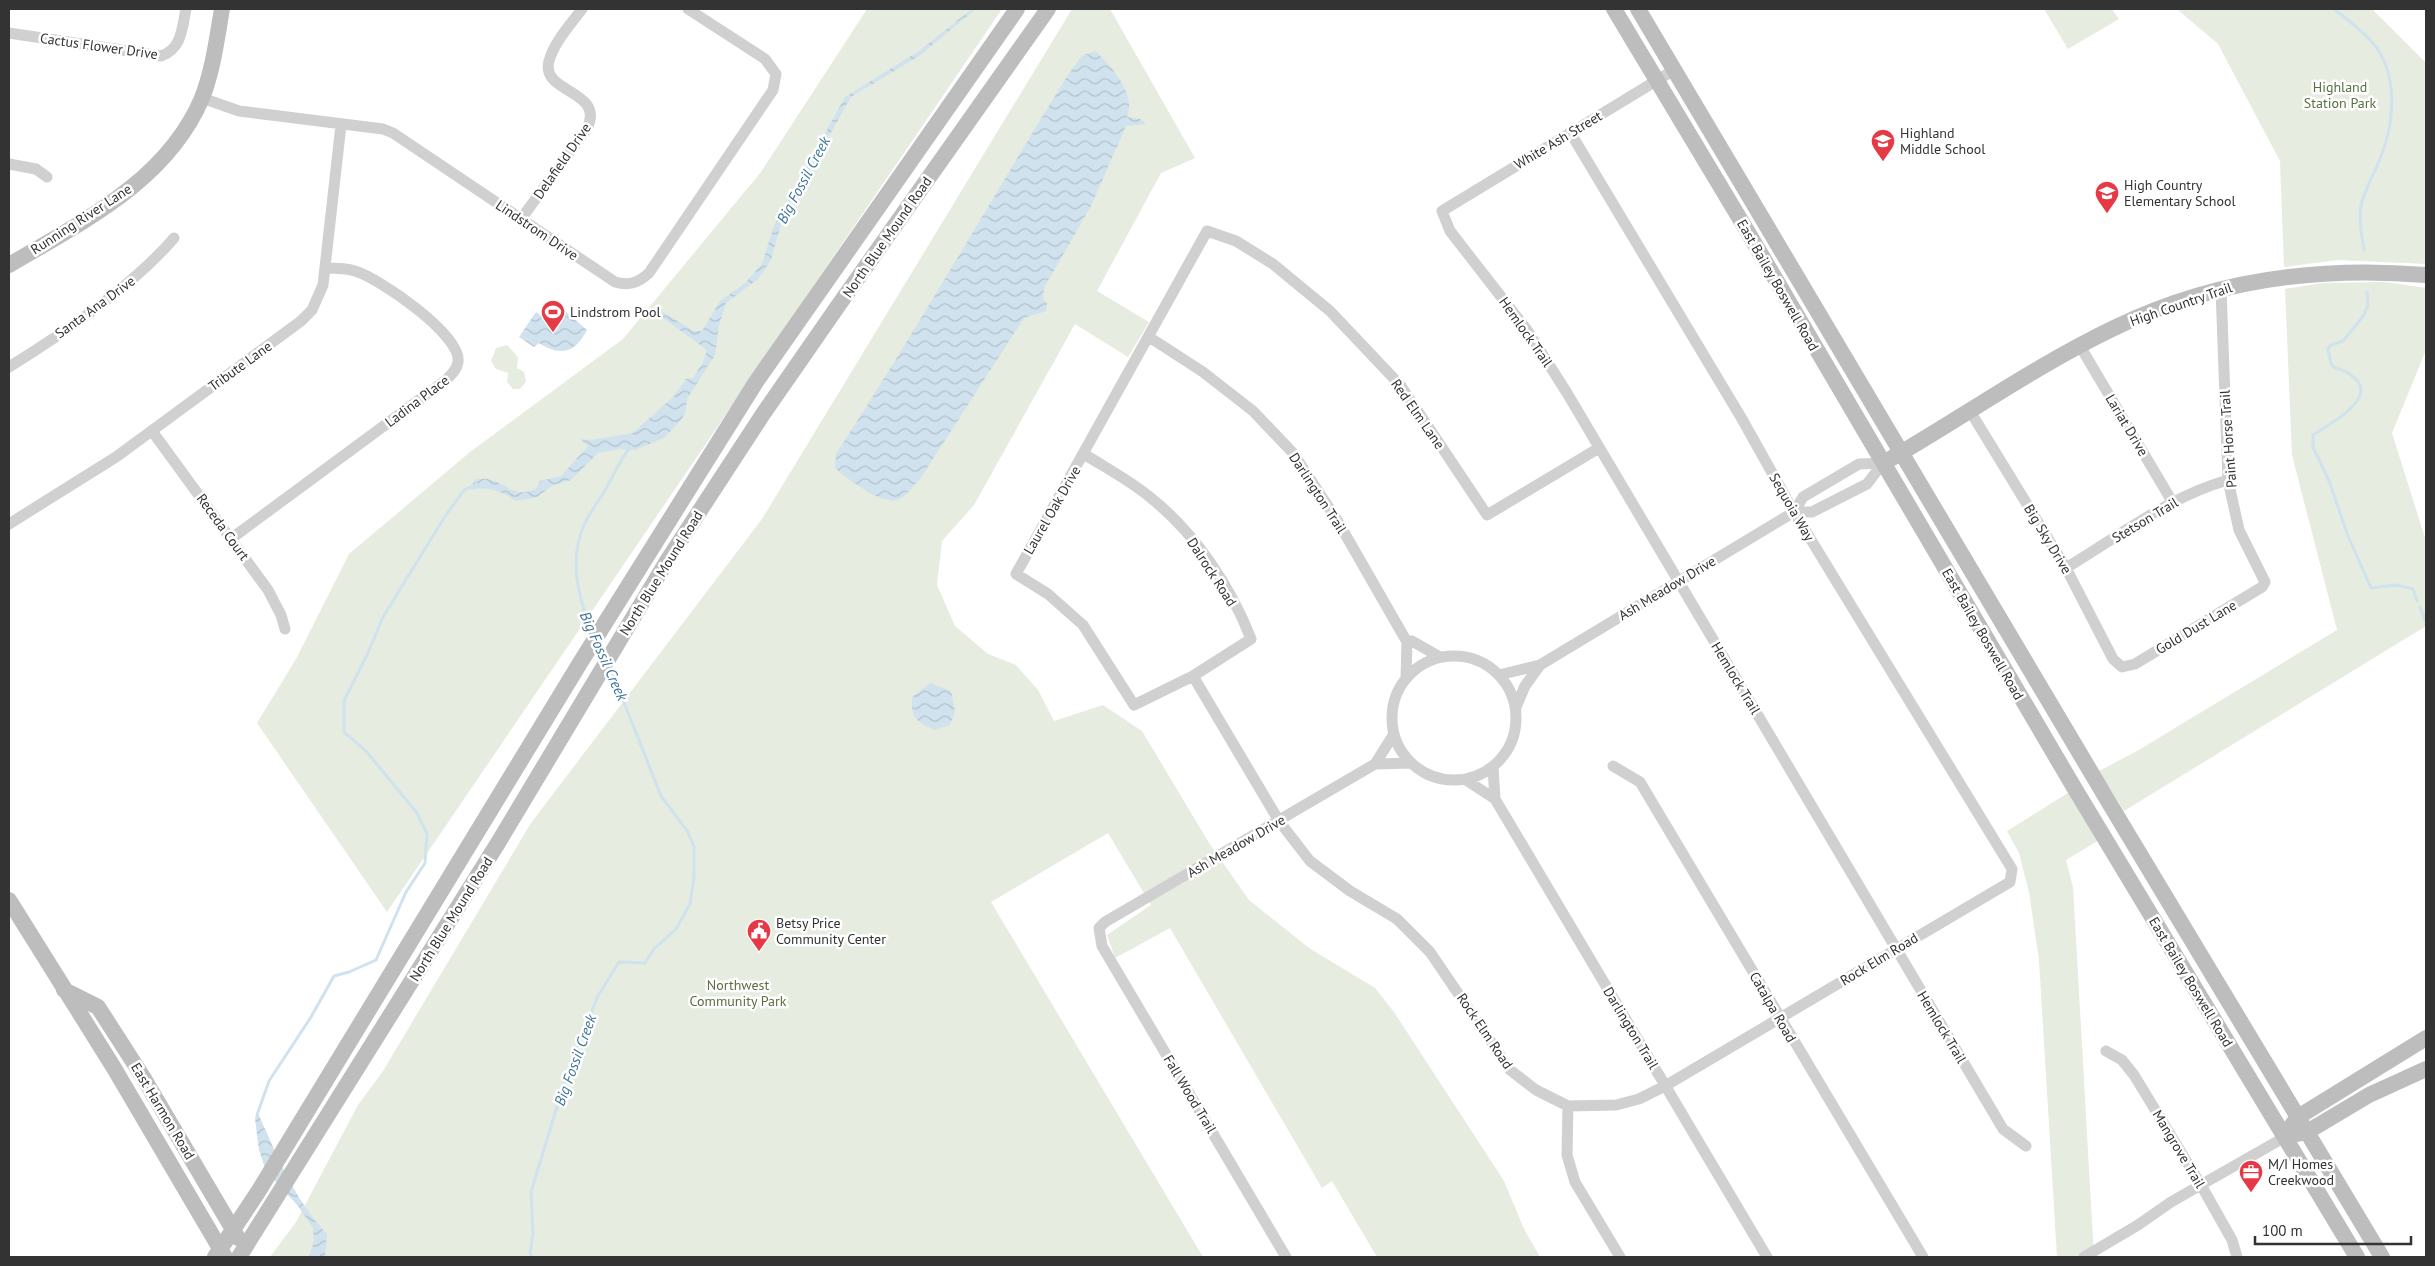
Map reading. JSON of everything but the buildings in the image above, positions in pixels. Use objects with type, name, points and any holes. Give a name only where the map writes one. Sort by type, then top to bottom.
[{"type":"main road","name":"Running River Lane","points":[[9,265],[125,194],[179,140],[202,98],[209,75],[222,9]]},
{"type":"main road","name":"North Blue Mound Road","points":[[221,1255],[233,1231],[580,663],[756,382],[1018,9]]},
{"type":"main road","name":"North Blue Mound Road","points":[[242,1253],[498,843],[667,561],[763,414],[1048,9]]},
{"type":"main road","name":"East Bailey Boswell Road","points":[[1614,9],[1749,234],[2067,776],[2358,1257]]},
{"type":"main road","points":[[1623,9],[1632,16],[1640,12]]},
{"type":"main road","name":"East Bailey Boswell Road","points":[[1640,12],[2381,1257]]},
{"type":"main road","points":[[1749,234],[1766,224]]},
{"type":"main road","name":"High Country Trail","points":[[1883,463],[2080,346],[2113,328],[2155,310],[2221,289],[2263,279],[2330,272],[2426,275]]},
{"type":"main road","points":[[1781,290],[1799,280]]},
{"type":"main road","name":"East Harmon Road","points":[[9,900],[114,1068],[221,1255]]},
{"type":"main road","name":"East Harmon Road","points":[[64,990],[98,1007],[143,1077],[233,1231],[242,1253]]},
{"type":"main road","points":[[2285,1137],[2298,1117],[2426,1038]]},
{"type":"main road","points":[[2285,1137],[2307,1132],[2369,1095],[2426,1069]]},
{"type":"street","name":"Cactus Flower Drive","points":[[9,33],[162,56],[176,48],[180,39],[186,9]]},
{"type":"street","name":"Delafield Drive","points":[[521,219],[587,129],[592,118],[590,109],[585,101],[555,81],[549,72],[548,63],[552,52],[582,9]]},
{"type":"street","name":"Lindstrom Drive","points":[[202,98],[239,111],[383,129],[392,133],[615,282],[625,285],[641,280],[649,273],[773,90],[776,74],[765,59],[688,9]]},
{"type":"street","name":"White Ash Street","points":[[1442,211],[1674,70]]},
{"type":"street","name":"Tribute Lane","points":[[9,524],[85,478],[152,431],[312,310],[323,285],[341,125]]},
{"type":"street","name":"Sequoia Way","points":[[1570,132],[1732,402],[1794,512],[2012,869],[2010,882]]},
{"type":"street","points":[[9,164],[36,169],[47,177]]},
{"type":"street","name":"Hemlock Trail","points":[[1442,211],[1450,231],[1527,330],[2003,1129],[2026,1146]]},
{"type":"street","name":"Red Elm Lane","points":[[1208,231],[1236,241],[1273,264],[1330,311],[1401,386],[1487,515],[1599,448]]},
{"type":"street","name":"Laurel Oak Drive","points":[[1192,676],[1134,706],[1083,625],[1048,594],[1016,574],[1208,231]]},
{"type":"street","name":"Santa Ana Drive","points":[[9,367],[72,324],[141,273],[174,238]]},
{"type":"street","name":"Ladina Place","points":[[232,538],[446,380],[455,372],[459,362],[457,351],[450,340],[424,314],[355,271],[325,268]]},
{"type":"street","name":"Paint Horse Trail","points":[[2221,289],[2228,480],[2239,530],[2265,582]]},
{"type":"street","name":"Darlington Trail","points":[[1149,337],[1203,372],[1253,411],[1294,453],[1337,520],[1407,642]]},
{"type":"street","name":"Lariat Drive","points":[[2080,346],[2173,503]]},
{"type":"street","name":"Big Sky Drive","points":[[1970,411],[2066,568],[2113,658],[2122,667]]},
{"type":"street","name":"Receda Court","points":[[152,431],[232,538],[275,601],[285,629]]},
{"type":"street","name":"Dalrock Road","points":[[1084,454],[1151,498],[1192,538],[1227,590],[1249,632],[1252,639],[1192,676]]},
{"type":"street","name":"Ash Meadow Drive","points":[[1499,674],[1540,665],[1794,512],[1803,497],[1859,464],[1883,463]]},
{"type":"street","name":"Ash Meadow Drive","points":[[1794,512],[1812,512],[1867,484],[1883,463]]},
{"type":"street","name":"Stetson Trail","points":[[2066,568],[2173,503],[2205,486],[2228,480]]},
{"type":"street","name":"Gold Dust Lane","points":[[2122,667],[2135,664],[2262,588],[2265,582]]},
{"type":"street","points":[[1406,678],[1407,642],[1412,641],[1440,657]]},
{"type":"street","points":[[1456,656],[1472,658],[1499,674],[1508,686],[1516,706],[1517,723],[1513,740],[1505,755],[1493,767],[1480,775],[1466,780],[1451,781],[1436,778],[1422,772],[1410,763],[1400,749],[1394,734],[1392,714],[1396,695],[1406,678],[1422,665],[1440,657],[1456,656]]},
{"type":"street","name":"Ash Meadow Drive","points":[[1516,706],[1525,686],[1540,665]]},
{"type":"street","name":"Rock Elm Road","points":[[1192,676],[1279,821],[1310,861],[1350,891],[1397,919],[1430,952],[1510,1070],[1536,1090],[1568,1106],[1616,1105],[1639,1099],[1666,1086],[2010,882]]},
{"type":"street","name":"Ash Meadow Drive","points":[[1099,928],[1374,764],[1394,734]]},
{"type":"street","name":"Ash Meadow Drive","points":[[1374,764],[1410,763]]},
{"type":"street","name":"Catalpa Road","points":[[1613,766],[1640,782],[1780,1020],[1923,1257]]},
{"type":"street","name":"Darlington Trail","points":[[1493,767],[1495,798],[1767,1257]]},
{"type":"street","name":"Darlington Trail","points":[[1466,780],[1495,798]]},
{"type":"street","name":"Fall Wood Trail","points":[[1099,928],[1102,946],[1286,1257]]},
{"type":"street","name":"Mangrove Trail","points":[[2106,1051],[2122,1060],[2134,1075],[2201,1185],[2232,1240],[2237,1257]]},
{"type":"street","points":[[1568,1106],[1567,1155],[1575,1182],[1620,1257]]},
{"type":"street","points":[[2084,1257],[2201,1185],[2285,1137]]},
{"type":"green space","points":[[867,9],[1002,9],[387,912],[257,723],[296,659],[349,554],[470,452],[623,339],[761,172]]},
{"type":"green space","name":"Northwest Community Park","points":[[1072,9],[1110,9],[1195,158],[1161,173],[1097,291],[1149,322],[1128,357],[1075,324],[974,505],[942,541],[937,585],[955,626],[988,654],[1016,665],[1038,690],[1054,721],[1103,705],[1142,731],[1209,843],[1249,900],[1309,948],[1375,988],[1394,1012],[1504,1181],[1524,1229],[1540,1257],[1377,1257],[1332,1181],[1322,1188],[1170,928],[1115,958],[1107,935],[1151,905],[1108,833],[991,902],[1203,1257],[270,1257],[296,1222],[358,1105],[383,1071],[531,823],[762,519]]},
{"type":"green space","points":[[2044,9],[2112,9],[2119,19],[2068,49]]},
{"type":"green space","name":"Highland Station Park","points":[[2177,9],[2372,9],[2425,62],[2426,264],[2337,260],[2284,267],[2280,161],[2218,44]]},
{"type":"green space","points":[[2385,282],[2426,288],[2426,350],[2392,433],[2426,541],[2426,626],[2124,811],[2099,771],[2137,751],[2337,630],[2292,455],[2285,289],[2323,283]]},
{"type":"green space","points":[[507,345],[518,357],[517,368],[524,372],[526,382],[520,389],[513,389],[507,382],[508,373],[496,369],[491,361],[496,348]]},
{"type":"green space","points":[[2071,791],[2099,840],[2066,860],[2073,887],[2094,1257],[2057,1257],[2039,960],[2029,892],[2019,853],[2007,831]]},
{"type":"water","points":[[972,9],[976,9],[919,56],[851,97],[783,217],[771,260],[758,279],[726,303],[719,325],[715,355],[687,399],[686,410],[682,419],[664,438],[635,450],[620,449],[598,453],[571,480],[553,485],[537,497],[516,501],[494,490],[470,490],[475,479],[489,479],[517,492],[536,489],[540,481],[561,476],[588,446],[580,439],[591,440],[633,433],[674,396],[686,379],[693,378],[703,362],[707,350],[655,312],[658,309],[694,331],[702,331],[720,301],[744,284],[762,264],[774,226],[845,97],[919,51]]},
{"type":"water","points":[[1095,51],[1121,81],[1128,99],[1127,117],[1141,119],[1146,124],[1126,126],[1091,206],[1044,288],[1043,299],[1047,303],[1046,311],[1024,318],[920,479],[909,491],[897,500],[883,499],[874,495],[855,484],[835,468],[836,454],[925,312],[1069,73],[1082,56]]},
{"type":"water","name":"Lindstrom Pool","points":[[563,309],[587,330],[578,344],[572,348],[561,351],[554,350],[539,343],[534,347],[519,337],[536,312],[551,323]]},
{"type":"water","points":[[930,683],[951,691],[955,711],[950,725],[934,730],[918,721],[912,710],[912,697]]},
{"type":"water","points":[[257,1111],[295,1191],[327,1234],[325,1257],[309,1257],[314,1241],[313,1228],[298,1206],[266,1171],[259,1150],[255,1119]]},
{"type":"waterway","points":[[2334,9],[2359,29],[2381,54],[2387,68],[2392,98],[2389,129],[2385,145],[2367,187],[2360,210],[2364,250]]},
{"type":"waterway","points":[[2367,292],[2368,305],[2364,315],[2343,341],[2328,348],[2333,366],[2351,375],[2359,383],[2361,392],[2357,401],[2350,409],[2313,435],[2313,447],[2329,481],[2348,536],[2371,588],[2396,585],[2413,589],[2417,601]]},
{"type":"waterway","name":"Big Fossil Creek","points":[[592,633],[577,579],[576,566],[579,539],[588,517],[631,446]]},
{"type":"waterway","points":[[257,1115],[269,1081],[311,1017],[334,976],[349,972],[376,960],[406,892],[425,863],[427,834],[417,813],[366,751],[344,732],[344,701],[383,617],[444,518],[464,490],[477,484]]},
{"type":"waterway","points":[[2420,607],[2426,622]]},
{"type":"waterway","name":"Big Fossil Creek","points":[[532,1257],[530,1254],[533,1234],[531,1192],[570,1064],[598,996],[619,962],[645,963],[654,949],[676,929],[690,904],[694,877],[694,847],[688,832],[661,796],[610,667]]},
{"type":"place","name":"Highland Middle School","points":[[1883,162]]},
{"type":"place","name":"High Country Elementary School","points":[[2107,214]]},
{"type":"place","name":"Lindstrom Pool","points":[[553,333]]},
{"type":"place","name":"Betsy Price Community Center","points":[[759,952]]},
{"type":"place","name":"M/I Homes Creekwood","points":[[2251,1193]]}]
